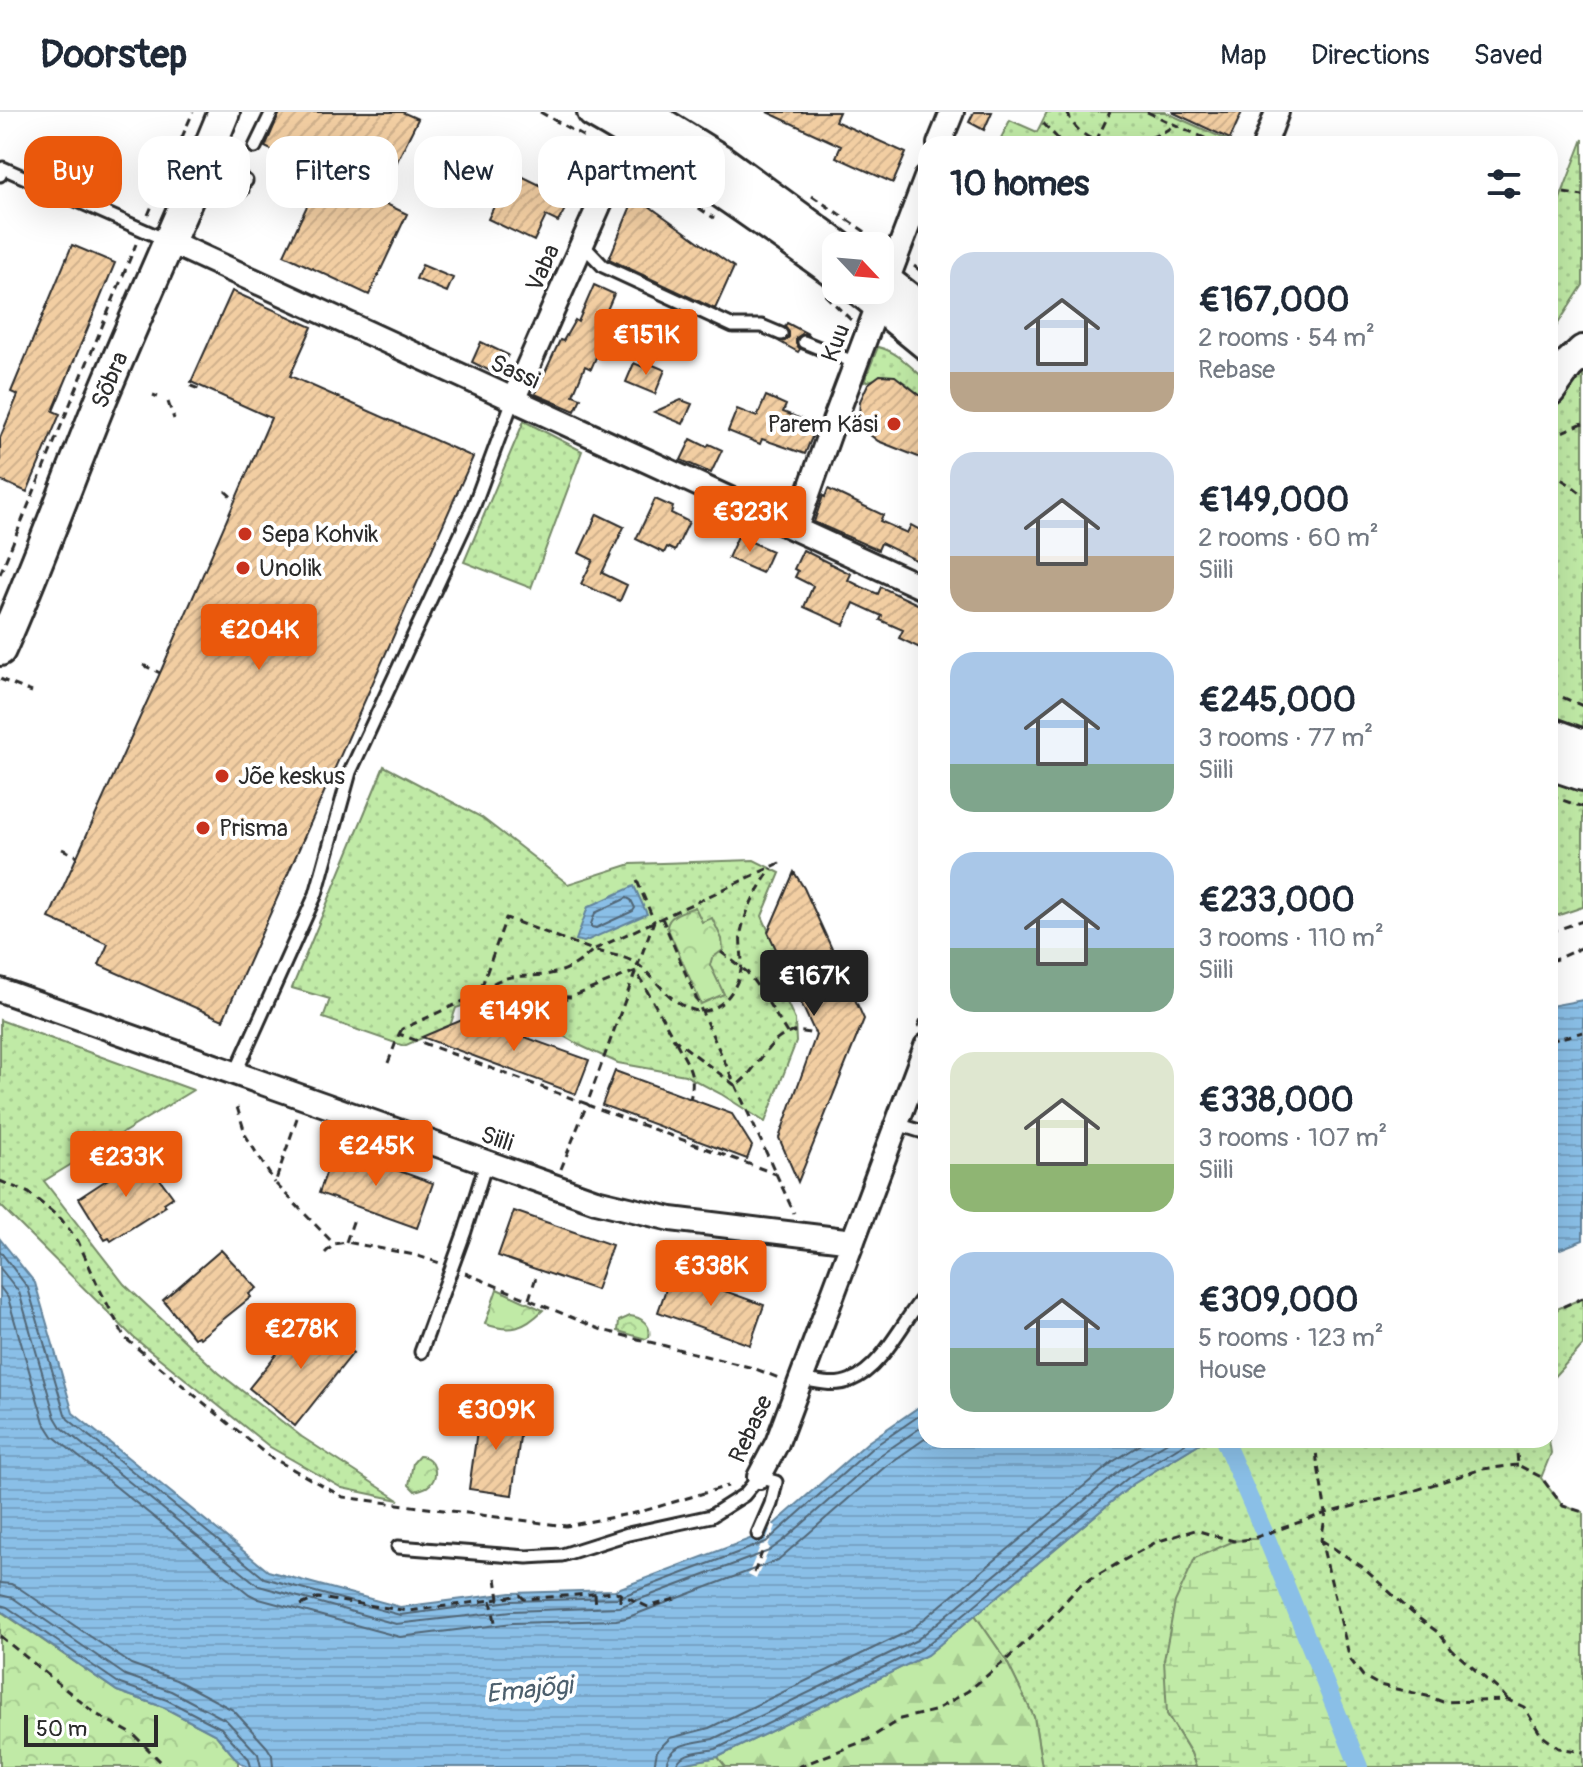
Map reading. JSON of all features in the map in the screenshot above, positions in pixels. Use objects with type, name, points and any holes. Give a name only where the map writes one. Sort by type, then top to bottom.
[{"type":"main road","name":"Sõbra","points":[[214,136],[224,112]]},
{"type":"main road","points":[[593,112],[722,161],[822,234]]},
{"type":"main road","points":[[632,128],[750,211],[822,276]]},
{"type":"main road","name":"Sõbra","points":[[0,650],[45,545],[102,397],[184,208]]},
{"type":"main road","points":[[894,297],[918,308]]},
{"type":"main road","points":[[890,304],[918,335]]},
{"type":"main road","points":[[1558,379],[1583,351]]},
{"type":"main road","points":[[1558,736],[1583,745]]},
{"type":"main road","points":[[1558,767],[1583,775]]},
{"type":"street","points":[[942,136],[952,112]]},
{"type":"street","points":[[1268,136],[1277,112]]},
{"type":"street","name":"Vaba","points":[[513,400],[632,128]]},
{"type":"street","name":"Kuu","points":[[894,248],[918,196]]},
{"type":"street","name":"Sassi","points":[[170,242],[918,585]]},
{"type":"street","name":"Kuu","points":[[796,528],[868,333],[873,304]]},
{"type":"street","name":"Siili","points":[[0,990],[596,1201],[671,1219],[853,1241]]},
{"type":"street","name":"Rebase","points":[[759,1477],[777,1443],[918,1068]]},
{"type":"lane","points":[[255,147],[272,112]]},
{"type":"lane","points":[[0,175],[3,168],[170,242]]},
{"type":"lane","points":[[582,244],[603,266],[733,326],[762,326],[781,334]]},
{"type":"lane","points":[[804,342],[856,363]]},
{"type":"lane","points":[[235,1074],[316,894],[350,772],[473,508],[513,400]]},
{"type":"lane","points":[[897,1124],[918,1131]]},
{"type":"lane","points":[[421,1352],[486,1163]]},
{"type":"lane","points":[[800,1382],[825,1384],[851,1381],[870,1368],[918,1305]]},
{"type":"lane","points":[[758,1534],[771,1504],[776,1482],[759,1477]]},
{"type":"lane","name":"Rebase","points":[[398,1547],[527,1557],[562,1555],[628,1534],[711,1516],[744,1495],[759,1477]]},
{"type":"path","points":[[0,574],[193,112]]},
{"type":"path","points":[[540,112],[632,128],[722,224]]},
{"type":"path","points":[[1067,112],[1075,127],[1085,136]]},
{"type":"path","points":[[1098,136],[1110,112]]},
{"type":"path","points":[[1147,112],[1200,136]]},
{"type":"path","points":[[1043,123],[1055,136]]},
{"type":"path","points":[[1155,136],[1175,125]]},
{"type":"path","points":[[1558,192],[1583,196]]},
{"type":"path","points":[[845,304],[868,333]]},
{"type":"path","points":[[191,386],[199,389]]},
{"type":"path","points":[[168,402],[174,419]]},
{"type":"path","points":[[1558,434],[1583,423]]},
{"type":"path","points":[[1558,477],[1583,495]]},
{"type":"path","points":[[225,491],[235,500]]},
{"type":"path","points":[[143,665],[160,673]]},
{"type":"path","points":[[0,679],[32,692]]},
{"type":"path","points":[[1558,695],[1583,706]]},
{"type":"path","points":[[1558,799],[1583,807]]},
{"type":"path","points":[[62,849],[77,856]]},
{"type":"path","points":[[388,1063],[402,1029],[479,994],[490,984],[503,978],[557,973],[593,950],[782,862]]},
{"type":"path","points":[[479,994],[506,918],[620,957],[638,966],[673,999],[694,1011],[717,1008],[736,986],[742,968],[740,938],[743,925],[749,906],[773,866]]},
{"type":"path","points":[[561,1169],[654,921],[635,876]]},
{"type":"path","points":[[662,918],[795,1215]]},
{"type":"path","points":[[1558,929],[1583,921]]},
{"type":"path","points":[[1558,958],[1583,947]]},
{"type":"path","points":[[721,952],[742,968],[763,994],[787,1033]]},
{"type":"path","points":[[524,1037],[530,1016],[636,971]]},
{"type":"path","points":[[636,971],[693,1075],[690,1099]]},
{"type":"path","points":[[479,994],[571,997]]},
{"type":"path","points":[[736,1086],[751,1073],[768,1048],[787,1033],[805,1031],[816,1035]]},
{"type":"path","points":[[1558,1039],[1583,1032]]},
{"type":"path","points":[[399,1034],[776,1174]]},
{"type":"path","points":[[674,1039],[736,1086]]},
{"type":"path","points":[[237,1107],[246,1136],[275,1183],[334,1244]]},
{"type":"path","points":[[275,1183],[297,1118]]},
{"type":"path","points":[[0,1181],[29,1193],[61,1219],[78,1241],[125,1338],[267,1455],[343,1497],[566,1526],[640,1512],[759,1477]]},
{"type":"path","points":[[346,1242],[355,1216]]},
{"type":"path","points":[[325,1253],[334,1244],[346,1242],[415,1255],[452,1267],[602,1330],[800,1382]]},
{"type":"path","points":[[529,1299],[536,1277]]},
{"type":"path","points":[[1558,1309],[1583,1298]]},
{"type":"path","points":[[1316,1448],[1326,1513],[1321,1540],[1350,1659],[1363,1676],[1379,1685],[1443,1702],[1508,1700]]},
{"type":"path","points":[[1517,1448],[1518,1465]]},
{"type":"path","points":[[798,1767],[869,1739],[900,1719],[934,1711],[968,1691],[1046,1623],[1080,1585],[1156,1542],[1195,1530],[1234,1541],[1251,1539],[1326,1513],[1410,1492],[1482,1469],[1518,1465],[1541,1477],[1563,1506],[1583,1512]]},
{"type":"path","points":[[1321,1540],[1361,1566],[1385,1590],[1439,1633],[1468,1666],[1508,1700],[1524,1707],[1541,1735],[1559,1748],[1583,1752]]},
{"type":"path","points":[[496,1578],[499,1599]]},
{"type":"path","points":[[301,1605],[318,1598],[409,1611],[520,1595],[524,1599],[616,1592],[648,1607],[675,1599]]},
{"type":"path","points":[[595,1594],[596,1608]]},
{"type":"path","points":[[620,1594],[620,1605]]},
{"type":"path","points":[[491,1600],[495,1622]]},
{"type":"path","points":[[0,1636],[96,1714],[134,1735],[166,1767]]},
{"type":"green space","points":[[1047,112],[1165,112],[1218,136],[1002,136],[1010,120],[1037,132]]},
{"type":"green space","points":[[1583,139],[1583,285],[1558,324],[1558,204]]},
{"type":"green space","points":[[878,347],[898,356],[918,373],[918,394],[898,379],[864,382]]},
{"type":"green space","points":[[1583,370],[1583,731],[1558,720],[1558,388]]},
{"type":"green space","points":[[524,421],[582,451],[531,588],[464,562]]},
{"type":"green space","points":[[384,766],[481,817],[568,884],[631,864],[754,860],[780,873],[762,916],[781,959],[770,965],[795,1020],[796,1042],[765,1122],[685,1075],[618,1063],[538,1021],[509,1011],[465,1005],[456,1008],[450,1026],[404,1046],[323,1018],[330,999],[292,988]]},
{"type":"green space","points":[[1558,782],[1583,787],[1583,907],[1558,915]]},
{"type":"green space","points":[[695,907],[702,922],[712,918],[722,939],[723,950],[712,958],[710,965],[724,994],[701,1004],[667,927],[674,916]]},
{"type":"green space","points":[[0,1020],[193,1090],[44,1181],[124,1284],[219,1373],[302,1437],[399,1500],[342,1488],[270,1447],[133,1337],[0,1205]]},
{"type":"green space","points":[[497,1289],[543,1310],[517,1328],[485,1324]]},
{"type":"green space","points":[[1583,1298],[1583,1345],[1558,1372],[1558,1309]]},
{"type":"green space","points":[[630,1316],[645,1322],[649,1337],[646,1339],[618,1331],[619,1321]]},
{"type":"green space","points":[[1192,1448],[1550,1448],[1541,1478],[1563,1506],[1583,1512],[1583,1767],[1359,1767],[1267,1539],[1167,1714],[1196,1767],[1042,1767],[1034,1717],[1006,1660],[975,1615],[1133,1484]]},
{"type":"green space","points":[[419,1456],[429,1459],[435,1473],[428,1486],[415,1491],[409,1485],[413,1463]]},
{"type":"green space","points":[[1267,1539],[1359,1767],[1196,1767],[1167,1714],[1164,1660],[1175,1602],[1195,1558],[1234,1541]]},
{"type":"green space","points":[[0,1611],[117,1691],[163,1707],[216,1735],[238,1761],[238,1767],[0,1767]]},
{"type":"green space","points":[[975,1615],[1006,1660],[1034,1717],[1042,1767],[726,1767],[718,1757],[927,1655]]},
{"type":"green space","points":[[718,1757],[726,1767],[665,1767]]},
{"type":"water","points":[[634,886],[647,914],[584,942],[576,940],[588,907]]},
{"type":"water","points":[[1583,1000],[1583,1240],[1558,1250],[1558,1005]]},
{"type":"water","name":"Emajõgi","points":[[0,1239],[35,1283],[73,1413],[268,1571],[400,1607],[511,1593],[615,1590],[763,1534],[868,1442],[918,1408],[918,1448],[1192,1448],[1133,1484],[927,1655],[718,1757],[665,1767],[248,1767],[238,1761],[216,1735],[163,1707],[117,1691],[0,1610]]},
{"type":"pier","points":[[770,1523],[776,1526],[756,1579],[748,1575],[761,1544],[764,1545],[770,1530],[766,1528]]},
{"type":"building","points":[[280,112],[402,112],[418,119],[398,160],[398,136],[270,136]]},
{"type":"building","points":[[767,112],[839,112],[835,121],[906,153],[893,183],[836,157],[841,146]]},
{"type":"building","points":[[974,112],[992,112],[984,130],[969,122]]},
{"type":"building","points":[[1172,112],[1242,112],[1231,136],[1224,136]]},
{"type":"building","points":[[522,176],[538,184],[538,208],[566,208],[558,222],[546,216],[534,241],[488,219],[493,208],[522,208]]},
{"type":"building","points":[[306,208],[395,208],[407,214],[369,295],[284,255]]},
{"type":"building","points":[[630,208],[652,208],[734,267],[715,309],[609,259]]},
{"type":"building","points":[[72,245],[115,263],[53,411],[60,414],[27,492],[0,480],[0,438],[18,395],[11,392]]},
{"type":"building","points":[[422,265],[453,278],[447,292],[416,279]]},
{"type":"building","points":[[594,285],[614,294],[603,319],[611,323],[591,369],[585,366],[573,395],[581,398],[575,411],[535,394],[560,340],[563,341],[575,320],[578,322]]},
{"type":"building","name":"Jõe keskus","points":[[232,291],[312,327],[290,376],[473,457],[223,1020],[99,965],[108,944],[49,918],[271,418],[191,382]]},
{"type":"building","points":[[787,323],[808,334],[796,338],[800,349],[798,352],[780,342],[789,337],[785,327]]},
{"type":"building","points":[[481,342],[508,355],[498,375],[472,362]]},
{"type":"building","points":[[646,362],[665,370],[655,394],[626,382],[634,363],[643,367]]},
{"type":"building","name":"Parem Käsi","points":[[880,375],[895,376],[918,394],[918,457],[878,441],[865,431],[859,416],[860,401],[868,384]]},
{"type":"building","points":[[766,396],[786,405],[783,412],[817,425],[805,454],[762,439],[760,444],[728,431],[737,409],[757,417]]},
{"type":"building","points":[[681,400],[692,404],[683,424],[654,412]]},
{"type":"building","points":[[691,439],[722,450],[711,473],[681,460]]},
{"type":"building","points":[[828,489],[883,515],[880,521],[907,533],[911,525],[918,529],[918,561],[881,543],[878,550],[814,522]]},
{"type":"building","points":[[655,499],[673,507],[671,513],[689,522],[675,551],[667,547],[664,553],[636,539]]},
{"type":"building","points":[[597,514],[624,527],[602,573],[627,585],[620,601],[581,584],[593,560],[579,553]]},
{"type":"building","points":[[738,536],[772,551],[762,573],[728,558]]},
{"type":"building","points":[[803,550],[851,574],[848,580],[862,587],[878,594],[881,587],[918,604],[918,647],[899,638],[903,630],[854,603],[844,625],[804,607],[813,586],[795,577],[798,571],[794,569]]},
{"type":"building","points":[[794,872],[864,1019],[798,1182],[779,1138],[816,1035],[768,932]]},
{"type":"building","points":[[469,1017],[589,1060],[576,1094],[422,1037]]},
{"type":"building","points":[[615,1071],[732,1114],[752,1146],[747,1159],[602,1105]]},
{"type":"building","points":[[335,1148],[433,1183],[417,1228],[319,1193]]},
{"type":"building","points":[[143,1156],[173,1197],[164,1203],[166,1206],[111,1241],[109,1238],[105,1240],[79,1198]]},
{"type":"building","points":[[514,1211],[612,1245],[596,1290],[498,1256]]},
{"type":"building","points":[[221,1250],[257,1288],[249,1294],[251,1297],[200,1338],[194,1338],[163,1300]]},
{"type":"building","points":[[672,1272],[764,1305],[750,1345],[658,1312]]},
{"type":"building","points":[[307,1316],[353,1353],[295,1426],[249,1388]]},
{"type":"building","points":[[480,1409],[523,1415],[512,1495],[469,1489]]},
{"type":"waterway","points":[[1227,1448],[1359,1767]]},
{"type":"place","name":"Parem Käsi","points":[[894,424]]},
{"type":"place","name":"Sepa Kohvik","points":[[245,534]]},
{"type":"place","name":"Unolik","points":[[243,568]]},
{"type":"place","name":"Jõe keskus","points":[[222,776]]},
{"type":"place","name":"Prisma","points":[[203,828]]}]
